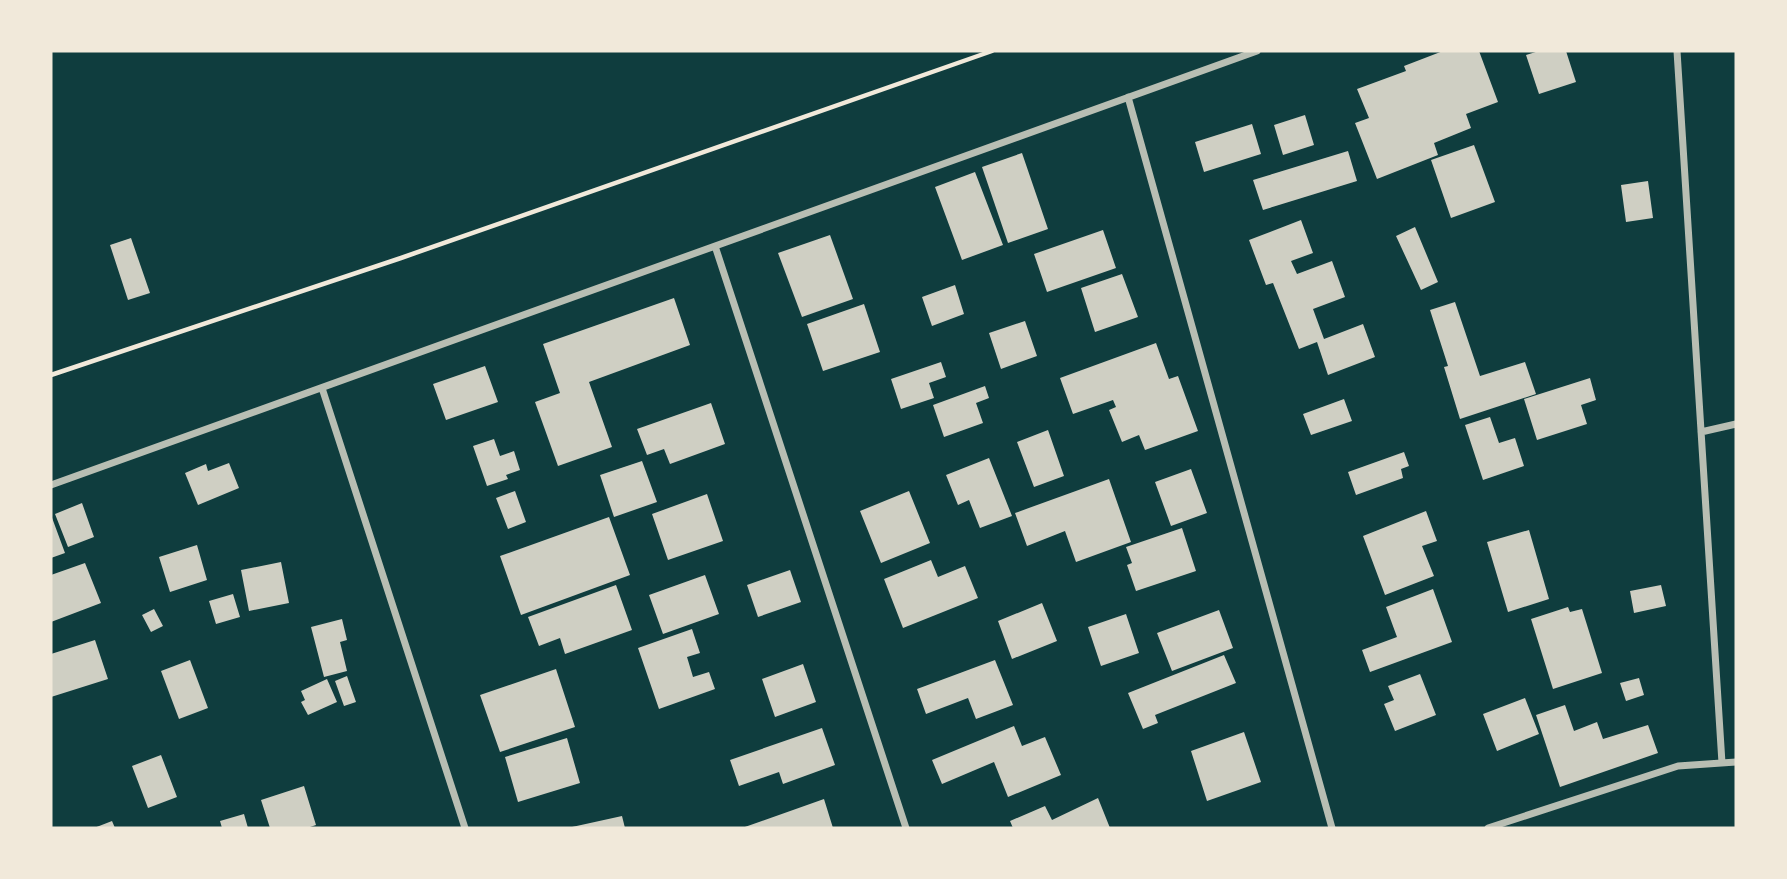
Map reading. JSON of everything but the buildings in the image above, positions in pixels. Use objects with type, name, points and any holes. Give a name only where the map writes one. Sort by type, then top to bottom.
[{"type":"street","points":[[51,485],[1258,51]]},
{"type":"street","points":[[1677,51],[1722,763]]},
{"type":"street","points":[[1128,97],[1332,828]]},
{"type":"street","points":[[715,246],[906,828]]},
{"type":"street","points":[[322,388],[465,828]]},
{"type":"street","points":[[1701,432],[1736,424]]},
{"type":"street","points":[[1488,828],[1678,766],[1736,762]]},
{"type":"path","points":[[51,375],[401,258],[992,51]]}]
